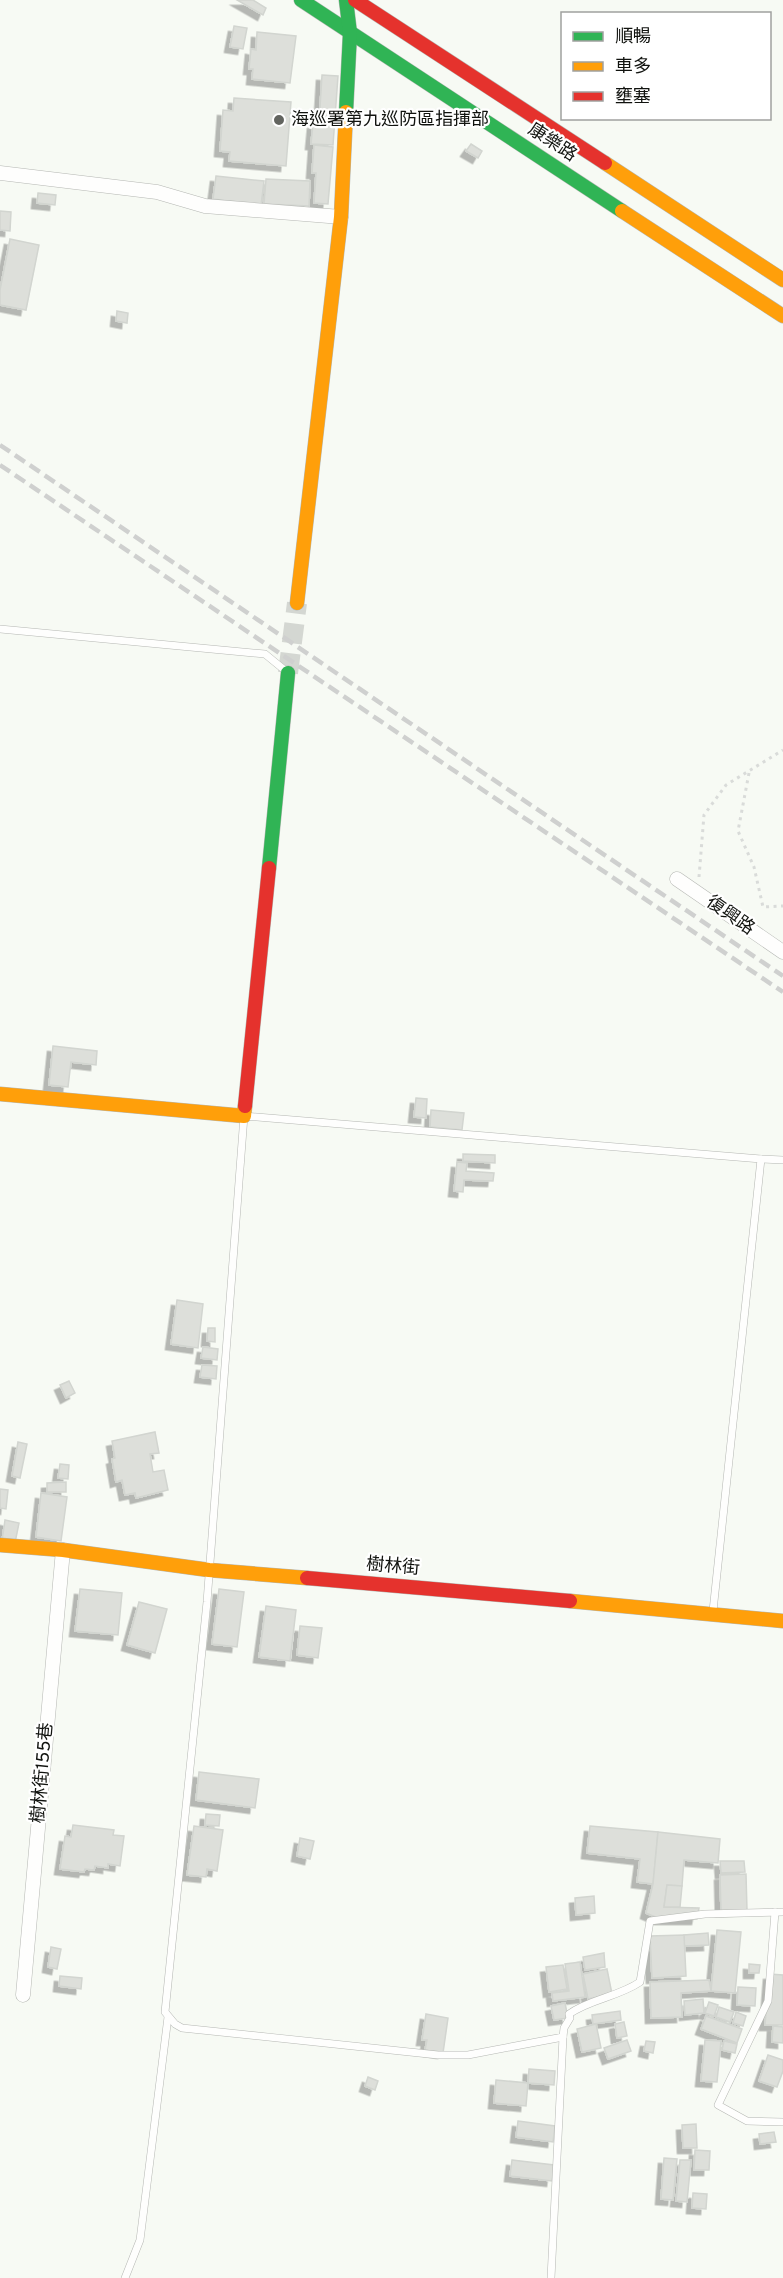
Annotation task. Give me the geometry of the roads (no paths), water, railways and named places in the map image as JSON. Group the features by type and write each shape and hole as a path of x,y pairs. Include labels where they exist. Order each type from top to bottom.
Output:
{"street":[{"name":"康樂路","path":"301,0 350,33 777,291"},
{"path":"297,603 340,217 350,33 346,0"},
{"name":"康樂路","path":"355,0 777,291 783,316"},
{"path":"0,173 157,192 205,206 340,217"},
{"path":"0,1094 244,1116 288,673"},
{"name":"復興路","path":"677,879 783,952"},
{"name":"樹林街","path":"0,1545 209,1570 713,1612 783,1621"},
{"name":"樹林街155巷","path":"23,1995 63,1551"}],"lane":[{"path":"0,629 265,654 288,673"},
{"path":"563,2037 468,2055 438,2055 182,2028 168,2018 165,2012 209,1570 244,1116 783,1160"},
{"path":"713,1612 761,1159"},
{"path":"551,2278 564,2028 570,2018 569,2014 577,2008 620,1994 640,1982 650,1921 705,1914 779,1912 768,2001 718,2105 747,2121 783,2122"},
{"path":"125,2278 140,2240 168,2018"}],"tunnel":[{"path":"288,673 297,603"}],"railway":[{"path":"0,445 783,976"},
{"path":"0,465 783,992"}],"place":[{"name":"海巡署第九巡防區指揮部","path":"279,120"}]}
